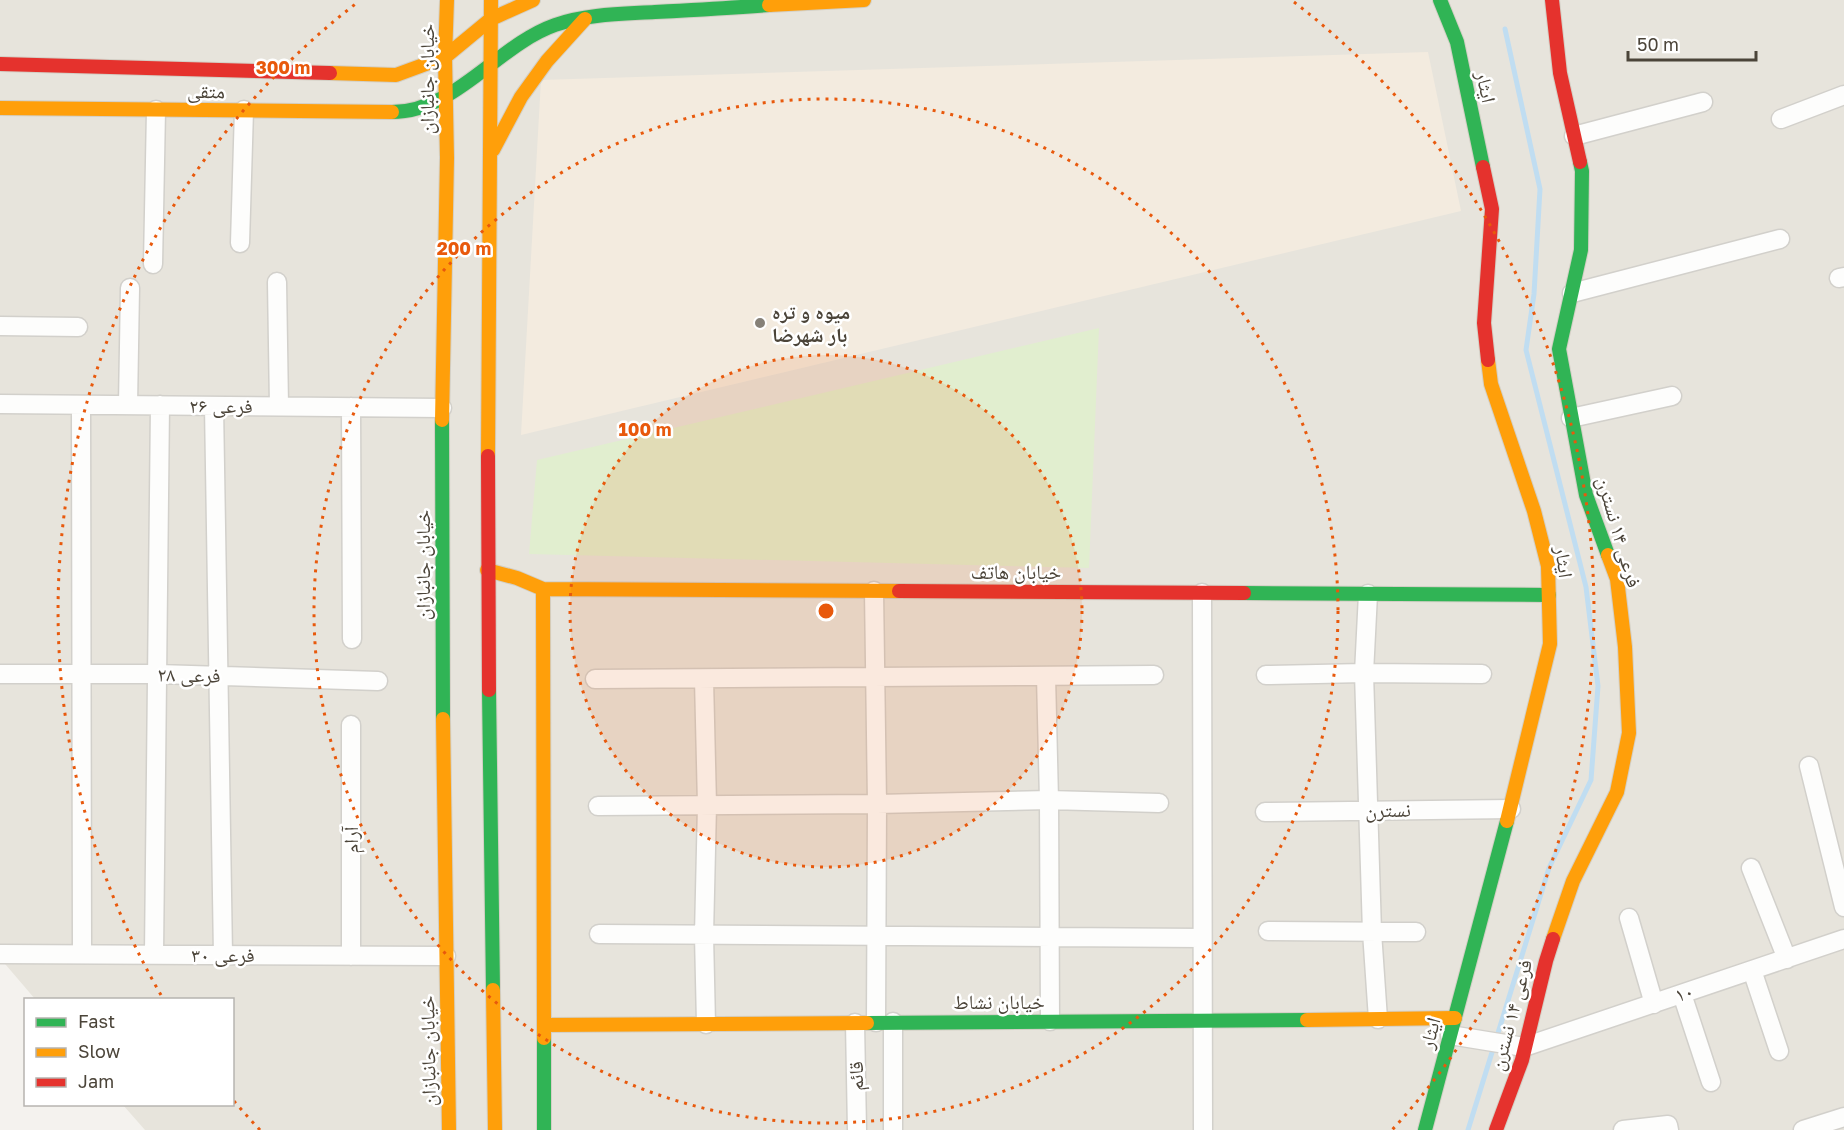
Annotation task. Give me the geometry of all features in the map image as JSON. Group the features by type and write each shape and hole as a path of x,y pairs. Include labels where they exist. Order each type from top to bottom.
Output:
{"street":[{"name":"خیابان جانبازان","path":"447,0 442,408 442,682 449,1130"},
{"path":"491,0 487,570 495,1130"},
{"name":"متقی","path":"0,64 396,75 445,57 492,19 532,0"},
{"path":"446,99 492,62 534,35 556,25 604,15 864,0"},
{"name":"ایثار","path":"1425,1130 1510,809 1550,644 1548,566 1534,511 1491,384 1484,323 1492,209 1457,42 1440,0"},
{"name":"فرعی ۱۴ نسترن","path":"1496,1130 1518,1045 1573,881 1617,792 1629,733 1625,647 1617,579 1586,495 1559,349 1581,250 1582,171 1560,73 1552,0"},
{"path":"491,153 527,88 547,61 585,19"},
{"path":"1781,119 1844,95"},
{"name":"متقی","path":"0,108 406,112 446,99"},
{"path":"1574,136 1703,102"},
{"path":"153,264 156,110"},
{"path":"240,243 244,110"},
{"path":"1572,292 1780,239"},
{"path":"277,282 279,406"},
{"path":"128,405 130,288"},
{"path":"0,326 78,327"},
{"path":"1571,418 1672,396"},
{"name":"فرعی ۲۶","path":"0,404 442,408"},
{"path":"81,405 82,954"},
{"path":"153,954 160,405"},
{"path":"214,406 223,955"},
{"path":"351,407 352,639"},
{"name":"خیابان هاتف","path":"487,570 517,578 543,589 1548,595"},
{"path":"543,589 544,1130"},
{"path":"874,591 876,936 893,1130"},
{"path":"1202,593 1203,1130"},
{"path":"1368,594 1364,673 1372,932 1378,1019"},
{"name":"فرعی ۲۸","path":"0,675 158,674 378,681"},
{"path":"1266,675 1482,674"},
{"path":"595,679 1154,675"},
{"path":"1046,676 1050,1021"},
{"path":"704,679 706,1024"},
{"name":"آرام","path":"351,725 351,956"},
{"path":"1809,766 1839,868 1844,907"},
{"path":"598,806 1049,801 1159,803"},
{"name":"نسترن","path":"1265,812 1510,809"},
{"path":"1751,868 1787,959"},
{"path":"1629,918 1654,1004"},
{"path":"1268,931 1416,932"},
{"path":"599,934 1202,938"},
{"name":"۱۰","path":"1518,1045 1654,1004 1844,939"},
{"name":"فرعی ۳۰","path":"0,954 446,956"},
{"path":"1752,970 1779,1051"},
{"path":"1682,994 1711,1082"},
{"name":"خیابان نشاط","path":"544,1025 1378,1019 1453,1026"},
{"name":"قائم","path":"855,1023 857,1130"},
{"path":"1453,1026 1487,1039 1518,1045"},
{"path":"1803,1130 1844,1117"},
{"path":"1623,1130 1668,1125 1669,1130"}],"shaded area":[{"path":"0,0 1844,0 1844,1130 145,1130 124,1106 234,1106 234,998 34,998 0,958"},
{"name":"میوه و تره بار شهرضا","path":"1428,52 1461,211 521,435 541,80"}],"green space":[{"path":"1099,328 1089,568 529,554 537,460"}],"waterway":[{"path":"1468,1130 1549,868 1591,780 1598,686 1586,587 1526,350 1534,294 1540,189 1505,29"}],"traffic: fast":[{"path":"1440,0 1457,42 1483,167"},
{"path":"392,112 415,109 436,101 456,90 534,34 567,21 617,14 769,5"},
{"path":"1580,162 1582,171 1581,250 1559,349 1586,495 1608,555"},
{"path":"442,420 443,719"},
{"path":"1244,593 1549,595"},
{"path":"489,690 493,990"},
{"path":"1425,1130 1507,821"},
{"path":"867,1023 1307,1020"},
{"path":"544,1038 544,1130"}],"traffic: slow":[{"path":"442,420 447,158 445,57 447,0"},
{"path":"488,456 491,0"},
{"path":"330,73 396,75 445,57 491,19 533,0"},
{"path":"769,5 864,0"},
{"path":"493,150 521,97 547,61 585,19"},
{"path":"0,108 392,112"},
{"path":"1488,360 1491,384 1534,511 1548,566 1550,644 1507,821"},
{"path":"1553,939 1573,881 1617,792 1629,733 1625,647 1617,579 1608,555"},
{"path":"487,570 517,578 543,589 899,591"},
{"path":"543,589 544,1038"},
{"path":"443,719 449,1130"},
{"path":"493,990 495,1130"},
{"path":"1307,1020 1455,1018"},
{"path":"544,1025 867,1023"}],"traffic: jam":[{"path":"1552,0 1560,73 1580,162"},
{"path":"0,64 330,73"},
{"path":"1483,167 1492,209 1484,323 1488,360"},
{"path":"488,456 489,690"},
{"path":"899,591 1244,593"},
{"path":"1496,1130 1522,1060 1553,939"}],"place":[{"name":"میوه و تره بار شهرضا","path":"760,323"}]}
